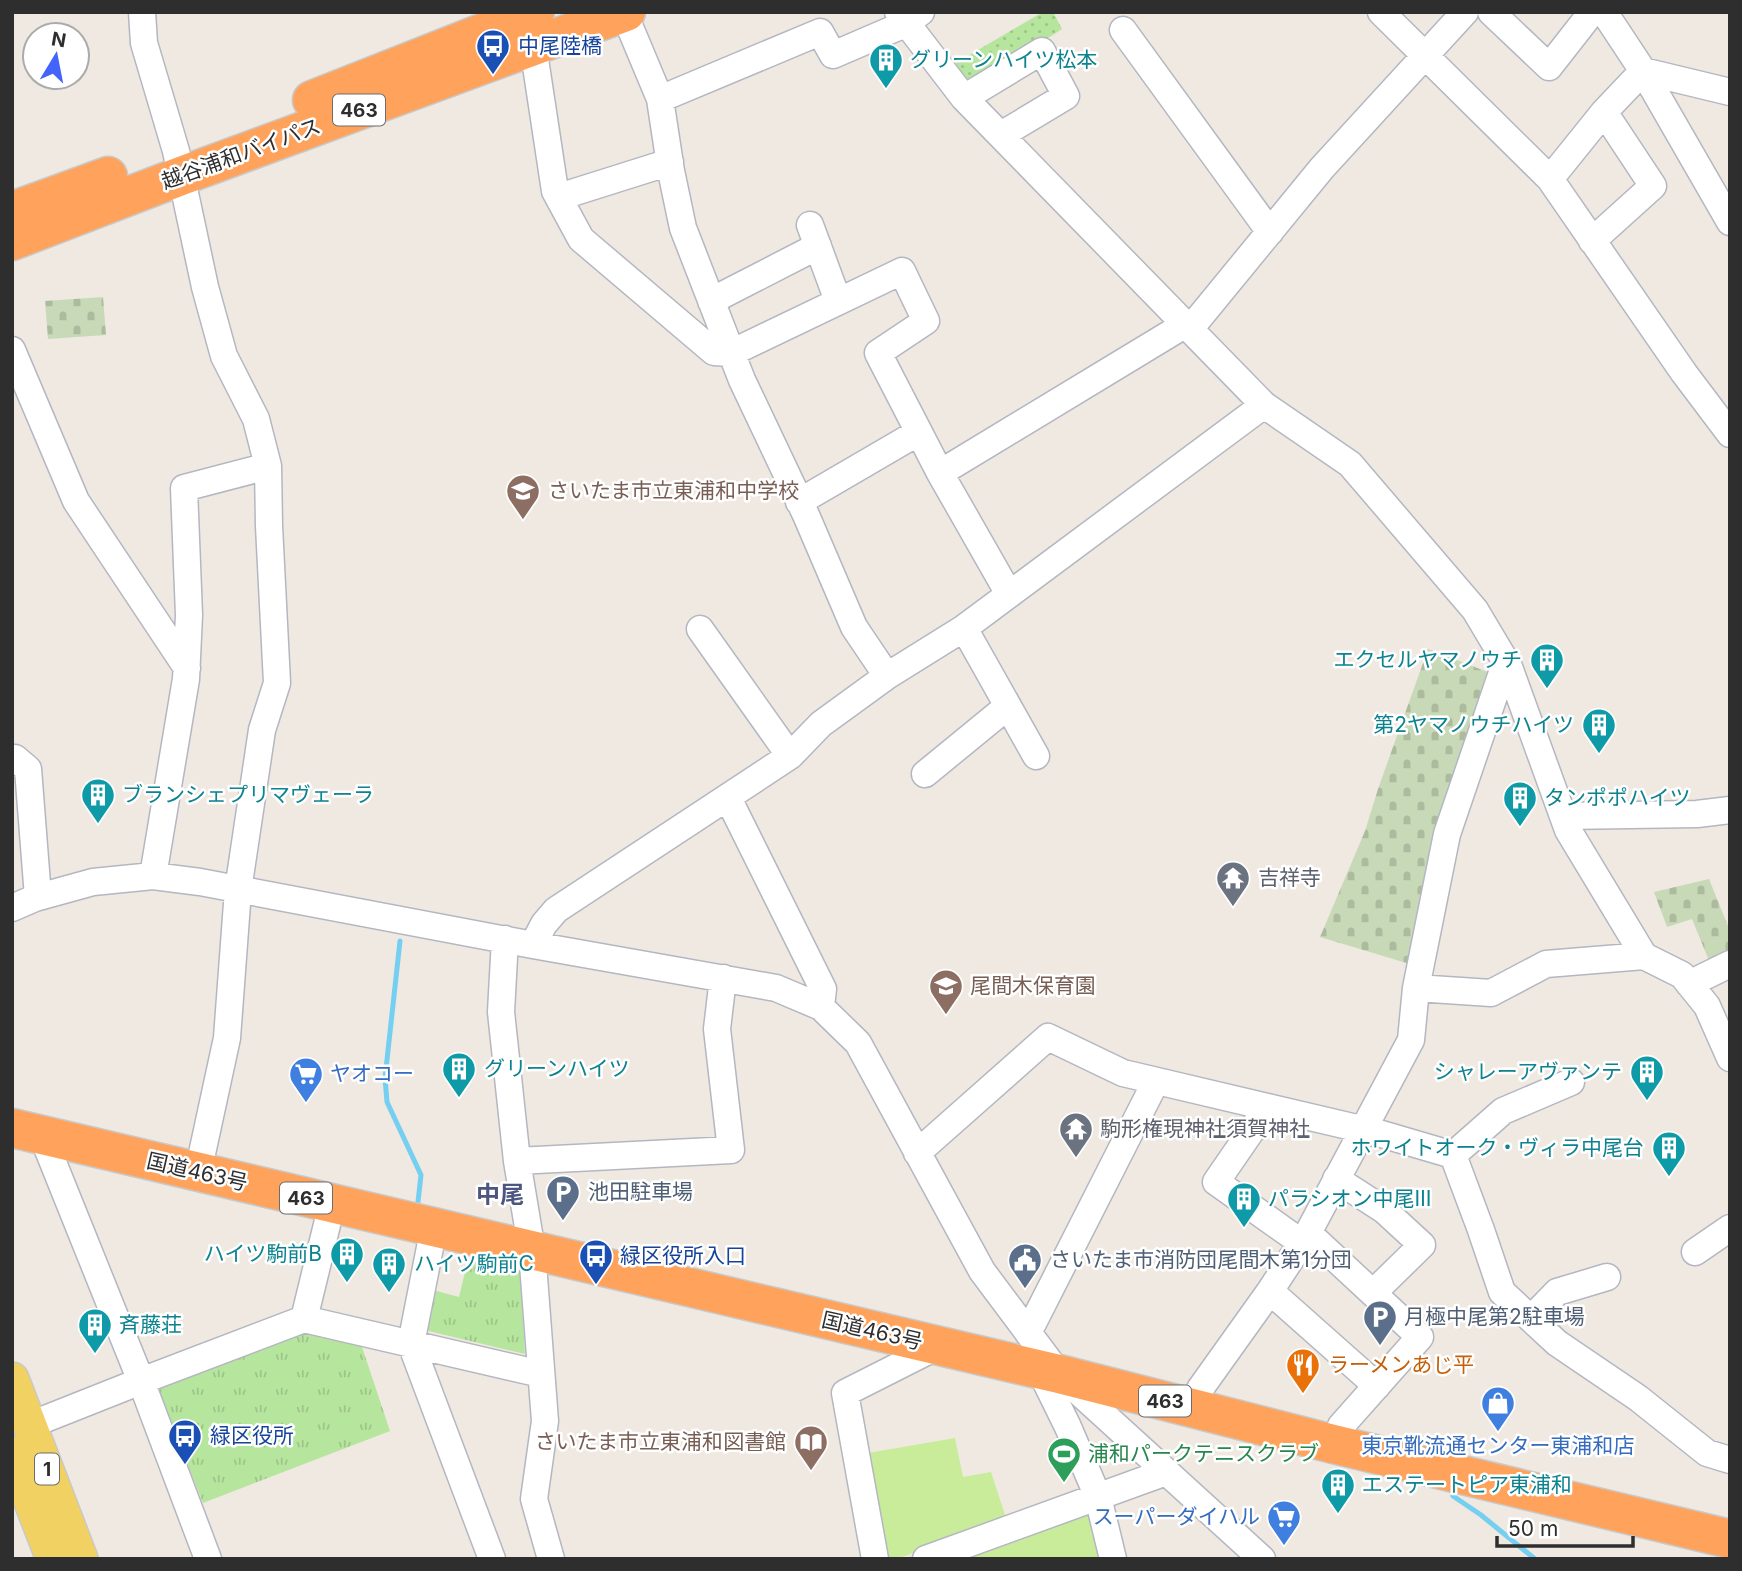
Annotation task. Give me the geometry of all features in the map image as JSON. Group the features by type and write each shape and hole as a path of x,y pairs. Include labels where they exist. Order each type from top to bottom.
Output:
{"highway":[{"name":"越谷浦和バイパス","path":"17,207 179,163 534,29 625,13"},
{"name":"越谷浦和バイパス","path":"12,257 179,163"},
{"name":"越谷浦和バイパス","path":"12,241 93,210"},
{"name":"国道463号","path":"27,1132 1049,1372 1194,1396 1333,1444 1730,1541"}],"main road":[{"name":"1","path":"12,1379 81,1559"},
{"name":"1","path":"12,1453 53,1559"}],"street":[{"path":"142,12 144,43 179,163 205,287 224,356 256,419 268,466 277,683 262,730 238,890 227,1038 198,1172"},
{"path":"1381,12 1550,179 1684,373 1730,434"},
{"path":"940,473 1188,327 1322,168 1465,12"},
{"path":"1491,12 1549,67 1592,12"},
{"path":"1604,12 1643,71 1730,222"},
{"path":"625,13 660,99 683,228 731,353 854,627 887,676"},
{"path":"660,99 820,32 833,55 908,16 964,98 1264,405 1350,464 1475,610 1506,661 1569,830 1644,956"},
{"path":"534,29 555,191 581,239 714,352 731,353 902,271 926,321 878,353 940,473 1009,594"},
{"path":"1123,30 1270,232"},
{"path":"964,98 1042,51 1066,96 1000,135"},
{"path":"1550,179 1604,112 1643,71"},
{"path":"1643,71 1730,92"},
{"path":"1592,241 1653,186 1604,112"},
{"path":"559,197 670,162"},
{"path":"711,301 814,235 838,301"},
{"path":"12,351 76,501 187,668"},
{"path":"533,945 544,924 556,910 790,756 821,723 887,676 964,628 1264,405"},
{"path":"799,502 919,432"},
{"path":"153,876 187,668 184,488 268,466"},
{"path":"964,628 1035,756"},
{"path":"700,629 790,756"},
{"path":"1194,1396 1305,1238 1411,1040 1416,988 1447,834 1506,661"},
{"path":"925,774 1007,706"},
{"path":"12,759 15,758 29,769 38,897"},
{"path":"728,798 823,989 821,1007"},
{"path":"1563,816 1697,814 1730,810"},
{"path":"12,908 38,897 93,882 153,876 200,882 776,988 821,1007 858,1043 982,1272 1028,1333 1049,1372 1068,1427 1098,1497 1113,1559"},
{"path":"505,939 501,1012 517,1161 531,1251 545,1420 534,1499 551,1559"},
{"path":"1416,988 1491,993 1546,964 1644,956 1682,975 1707,1006 1729,1057"},
{"path":"1689,984 1730,964"},
{"path":"517,1161 731,1150 717,1029 723,978"},
{"path":"917,1153 1048,1037 1123,1073 1362,1130 1452,1155"},
{"path":"1028,1333 1156,1081"},
{"path":"1452,1155 1503,1111 1571,1082"},
{"path":"1267,1108 1216,1182 1305,1238 1373,1293 1420,1338 1341,1426 1333,1444"},
{"path":"27,1132 141,1381 208,1559"},
{"path":"1452,1155 1502,1292 1557,1343 1638,1398 1707,1453 1730,1460"},
{"path":"1336,1179 1384,1210 1422,1245 1373,1293"},
{"path":"304,1319 332,1204"},
{"path":"434,1227 411,1344 492,1559"},
{"path":"1695,1252 1730,1228"},
{"path":"1531,1320 1557,1292 1607,1278"},
{"path":"1270,1291 1377,1386"},
{"path":"30,1426 304,1319 541,1374"},
{"path":"875,1559 845,1393 938,1346"},
{"path":"1049,1372 1262,1559"},
{"path":"926,1559 1166,1472"},
{"path":"1716,1559 1730,1541"}],"green space":[{"path":"1043,12 1053,12 1062,29 968,90 954,64"},
{"path":"103,297 106,335 48,339 45,301"},
{"path":"1428,649 1493,674 1413,965 1320,937 1365,831"},
{"path":"1709,879 1730,931 1730,954 1710,963 1692,919 1667,927 1654,892"},
{"path":"468,1260 520,1272 525,1354 424,1330 433,1290 459,1297"},
{"path":"305,1329 361,1344 390,1431 203,1503 157,1388"},
{"path":"955,1438 963,1477 991,1472 1007,1521 896,1559 887,1559 868,1453"},
{"path":"1091,1512 1101,1559 961,1559"}],"waterway":[{"path":"400,941 385,1078 387,1102 421,1175 418,1202"},
{"path":"1453,1496 1535,1559"}],"place":[{"name":"中尾陸橋","path":"493,76"},
{"name":"グリーンハイツ松本","path":"886,90"},
{"name":"さいたま市立東浦和中学校","path":"523,521"},
{"name":"エクセルヤマノウチ","path":"1547,690"},
{"name":"第2ヤマノウチハイツ","path":"1599,755"},
{"name":"ブランシェプリマヴェーラ","path":"98,825"},
{"name":"タンポポハイツ","path":"1520,828"},
{"name":"吉祥寺","path":"1233,908"},
{"name":"尾間木保育園","path":"946,1016"},
{"name":"グリーンハイツ","path":"459,1099"},
{"name":"シャレーアヴァンテ","path":"1647,1102"},
{"name":"ヤオコー","path":"306,1104"},
{"name":"駒形権現神社須賀神社","path":"1076,1159"},
{"name":"ホワイトオーク・ヴィラ中尾台","path":"1669,1178"},
{"name":"池田駐車場","path":"563,1222"},
{"name":"パラシオン中尾Ⅲ","path":"1244,1229"},
{"name":"ハイツ駒前B","path":"347,1284"},
{"name":"緑区役所入口","path":"596,1286"},
{"name":"さいたま市消防団尾間木第1分団","path":"1025,1290"},
{"name":"ハイツ駒前C","path":"389,1294"},
{"name":"月極中尾第2駐車場","path":"1380,1347"},
{"name":"斉藤荘","path":"95,1355"},
{"name":"ラーメンあじ平","path":"1303,1395"},
{"name":"東京靴流通センター東浦和店","path":"1498,1433"},
{"name":"緑区役所","path":"185,1466"},
{"name":"さいたま市立東浦和図書館","path":"811,1472"},
{"name":"浦和パークテニスクラブ","path":"1064,1484"},
{"name":"エステートピア東浦和","path":"1338,1515"},
{"name":"スーパーダイハル","path":"1284,1547"}],"district":[{"name":"中尾","path":"500,1195"}]}
